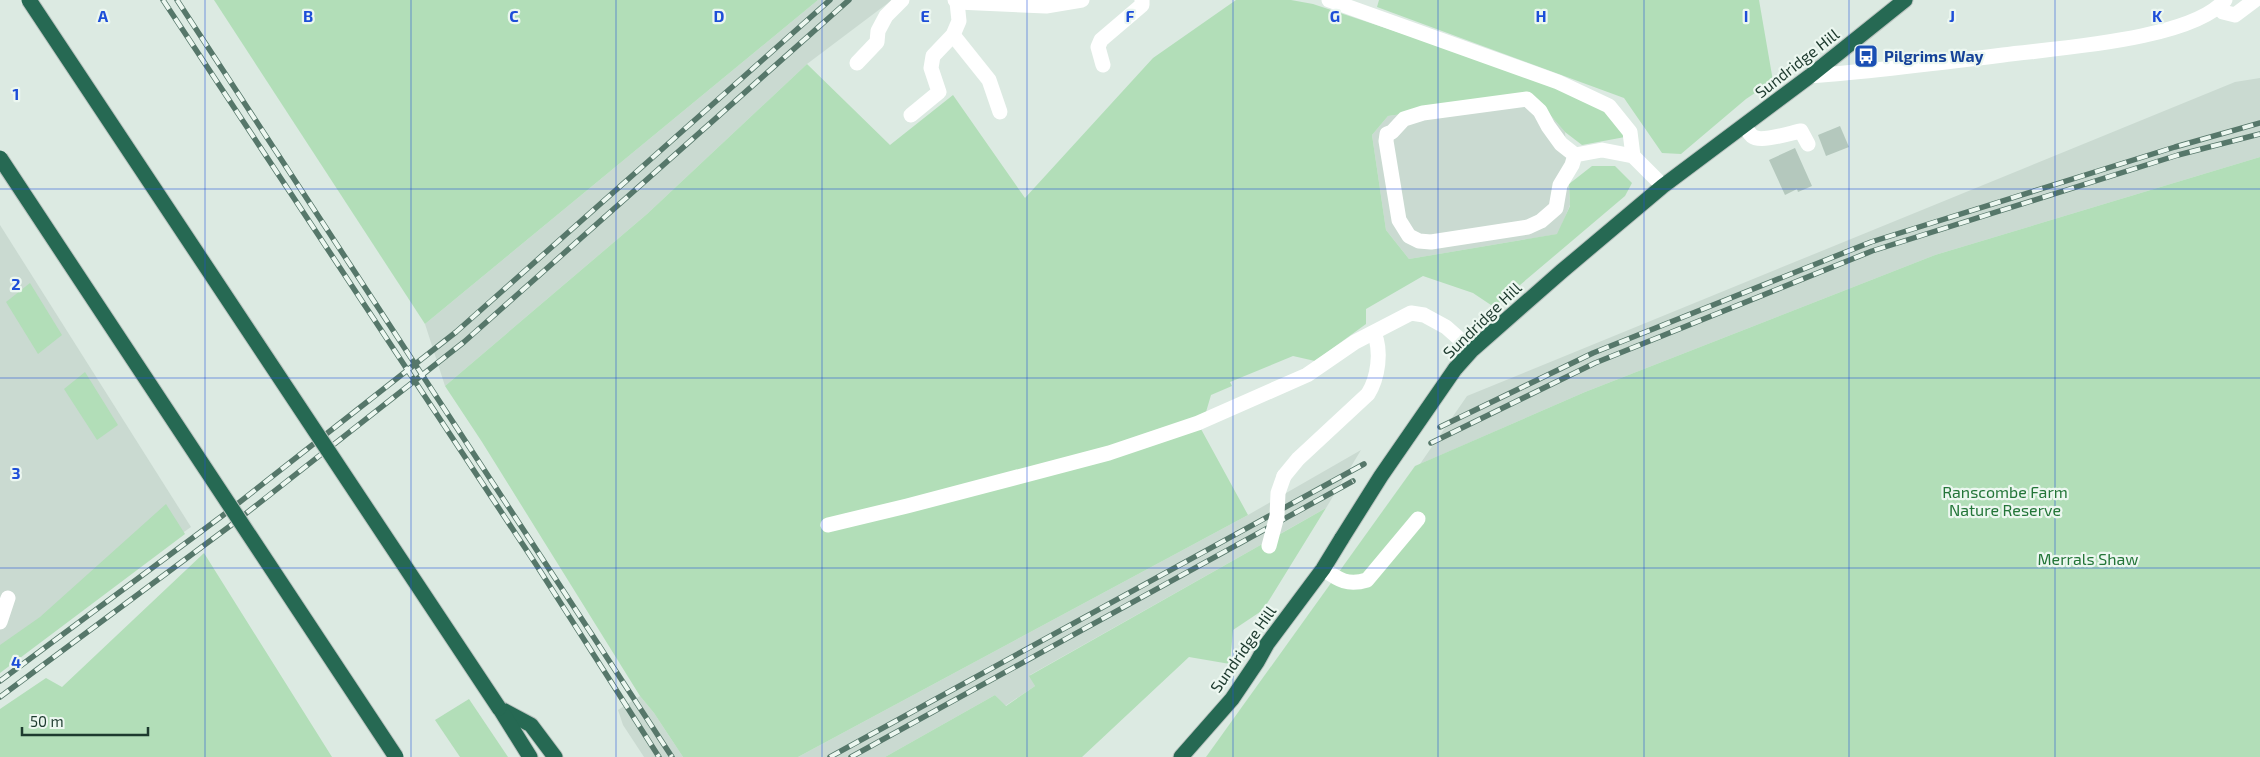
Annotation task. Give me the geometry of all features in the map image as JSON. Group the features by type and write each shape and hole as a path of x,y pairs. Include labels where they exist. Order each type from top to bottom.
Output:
{"highway":[{"path":"28,0 530,757"},
{"name":"Sundridge Hill","path":"1181,757 1232,699 1267,644 1323,569 1381,476 1455,369 1472,350 1562,271 1664,186 1810,76 1905,0"},
{"path":"0,158 396,757"},
{"path":"499,708 531,725 555,757"}],"street":[{"path":"857,63 877,42 878,31 886,16 902,0"},
{"path":"910,115 939,92 931,68 933,56 953,35 960,21 956,1 1046,6 1082,0"},
{"path":"1103,65 1098,47 1102,40 1142,5 1142,0"},
{"path":"1810,76 1892,69 2123,40 2168,30 2222,4 2223,12 2236,14 2254,0"},
{"path":"1335,1 1558,82 1609,106 1630,132 1633,156"},
{"path":"953,35 989,80 1000,112"},
{"path":"1575,155 1572,165 1560,186 1556,208 1539,223 1528,227 1424,242 1409,236 1404,231 1399,220 1386,139 1387,134 1392,132 1404,119 1423,113 1527,99 1540,110 1548,126 1561,144 1575,155 1602,150 1633,156 1664,186"},
{"path":"1744,126 1756,138 1801,131 1808,144"},
{"path":"828,525 1109,453 1159,437 1222,414 1297,380 1321,367 1355,342 1409,314 1421,314 1446,327 1472,350"},
{"path":"1269,546 1277,516 1278,493 1284,476 1298,459 1320,441 1368,394 1374,384 1378,344 1374,333"},
{"path":"1323,569 1344,583 1356,584 1367,580 1418,519"},
{"path":"0,622 8,598"}],"shaded area":[{"path":"818,0 892,0 807,64 647,214 445,386 425,324"},
{"path":"2260,78 2260,157 1935,255 1585,392 1420,464 1467,396 2235,82"},
{"path":"1533,95 1565,132 1570,205 1558,234 1409,259 1386,230 1372,135 1388,116"},
{"path":"0,225 191,527 0,661"},
{"path":"1361,450 1326,508 1030,675 1035,686 1005,706 995,695 885,757 798,757 1248,515"},
{"path":"640,696 654,713 683,757 644,757 623,725 618,710"}],"green space":[{"path":"214,0 818,0 425,324"},
{"path":"1236,0 1291,0 1313,4 1524,74 1605,110 1625,137 1582,145 1565,132 1533,95 1388,116 1372,135 1386,230 1409,259 1557,234 1570,206 1569,184 1592,166 1615,166 1632,183 1625,196 1494,307 1473,293 1423,276 1366,309 1366,324 1315,361 1293,356 1230,382 1232,386 1211,395 1201,429 1248,515 798,757 683,757 654,713 640,696 482,442 445,386 647,214 807,64 890,145 953,95 1025,198 1153,58"},
{"path":"1379,0 1759,0 1773,81 1746,99 1681,154 1662,153 1624,98 1377,7"},
{"name":"Ranscombe Farm Nature Reserve","path":"2260,157 2260,757 1206,757 1415,466 1585,392 1935,255"},
{"path":"30,283 62,335 38,354 6,302"},
{"path":"85,372 118,425 97,440 64,389"},
{"path":"166,504 185,534 0,673 0,645 40,617"},
{"path":"1326,508 1263,610 1233,630 1230,664 1189,657 1082,757 885,757 995,695 1006,706 1035,686 1029,676"},
{"path":"204,553 332,757 0,757 0,709 46,678 62,687"},
{"path":"469,699 508,757 460,757 435,720"}],"building":[{"path":"1840,126 1849,147 1826,156 1818,135"},
{"path":"1795,148 1812,186 1798,192 1797,189 1785,195 1769,160"}],"railway":[{"path":"163,0 537,566 659,757"},
{"path":"177,0 672,757"},
{"path":"0,681 222,516 456,332 830,0"},
{"path":"0,697 230,526 464,342 849,0"},
{"path":"1440,427 1593,353 1871,242 2175,147 2260,123"},
{"path":"1431,443 1595,363 1872,251 2178,155 2260,134"},
{"path":"830,757 1364,464"},
{"path":"851,757 1353,481"}],"place":[{"name":"Pilgrims Way","path":"1866,56"}],"park label":[{"name":"Merrals Shaw","path":"2088,559"}]}
